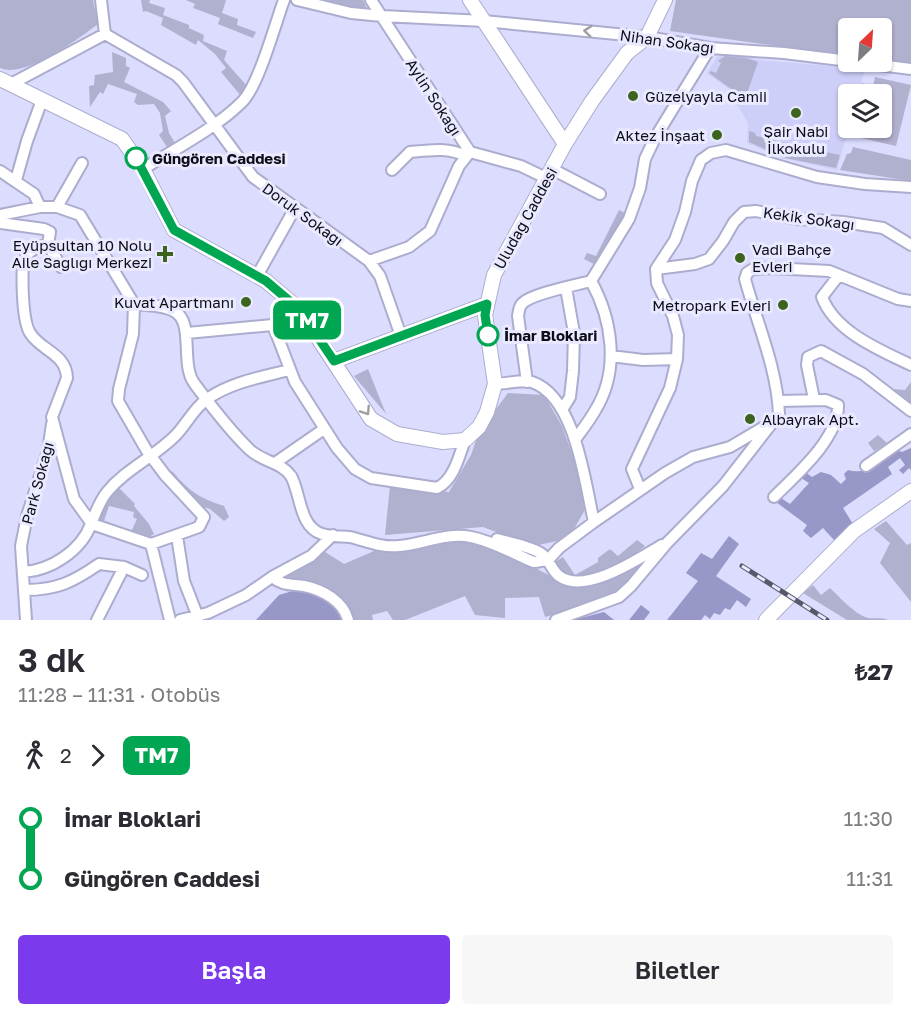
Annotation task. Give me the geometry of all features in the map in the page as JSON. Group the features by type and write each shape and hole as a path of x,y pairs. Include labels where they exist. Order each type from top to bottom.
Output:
{"main road":[{"path":"470,0 565,144"},
{"path":"647,37 665,0"},
{"name":"Uludağ Caddesi","path":"487,304 494,275 565,144 592,101 627,53 647,37"},
{"path":"5,82 122,139 143,169 174,230 266,281 299,309 371,419 397,434 443,442 465,440 479,427 488,412 495,384 485,315 487,304"},
{"path":"334,361 487,304"},
{"path":"766,620 854,531 911,491"}],"street":[{"path":"5,82 105,34 101,0"},
{"path":"143,169 214,124 243,101 253,87 284,0"},
{"name":"Nihan Sokağı","path":"297,0 351,13 484,21 647,37 710,48 838,60"},
{"name":"Aylin Sokağı","path":"371,0 468,154"},
{"name":"Doruk Sokağı","path":"105,34 176,75 253,177 369,261 380,276 401,336"},
{"path":"527,382 518,315 520,307 523,302 591,281 629,219 640,189 645,159 655,138 710,48"},
{"path":"892,67 911,69"},
{"path":"16,180 42,100"},
{"path":"392,170 410,152 453,150 549,174 600,194"},
{"path":"640,489 632,469 670,388 677,359 678,335 673,316 657,283 656,269 675,240 685,212 692,181 701,160 711,153 726,150 817,177 865,184 911,187"},
{"path":"369,261 409,247 430,231 459,166 468,154"},
{"path":"57,207 82,163"},
{"path":"0,171 34,194 40,207"},
{"path":"0,215 40,207 57,207 80,215 134,304 133,334 118,401 151,455 178,492 204,517 199,527 151,544 92,524 74,499 52,417"},
{"path":"257,276 295,208"},
{"name":"Kekik Sokağı","path":"656,269 695,264 709,259 734,222 744,212 756,210 797,219 843,222 883,228 911,245"},
{"path":"0,223 44,229 50,232 48,244 61,267"},
{"name":"Park Sokağı","path":"26,620 21,546 27,516 48,451 52,417 67,378 67,373 58,356 31,335 28,328 22,272 26,255 33,249 48,244"},
{"path":"556,620 619,597 645,572 667,543 723,486 779,414 767,351 745,279 747,273 753,269 818,269 898,299 911,301"},
{"path":"839,275 822,297 826,309 850,332 911,365"},
{"path":"575,440 597,409 609,377 611,356 609,326 591,281"},
{"path":"562,410 570,397 573,371 574,333 566,288"},
{"path":"187,333 273,325 290,301"},
{"path":"134,304 176,312 187,333 186,360 189,375 206,399 260,459 284,468 292,478 303,512 311,527 321,534 398,546 452,536 489,537 540,553 548,560 557,575 575,582 586,581 615,570 667,543"},
{"path":"273,325 289,370 324,429 355,469 363,474 371,478 437,488 445,484 465,440"},
{"path":"814,399 807,365 808,357 812,353 821,351 863,374 911,411"},
{"path":"611,356 643,360 677,359"},
{"path":"24,572 37,571 55,564 81,540 92,524 95,511 105,494 113,485 176,436 206,399 227,388 289,370"},
{"path":"495,384 531,382 548,392 562,410 575,440 594,522"},
{"path":"774,497 813,457 838,415 838,405 826,400 778,402"},
{"path":"548,560 559,548 640,489 693,457 730,447 772,422"},
{"path":"275,463 324,429"},
{"path":"866,466 911,434"},
{"path":"177,536 184,581 198,617"},
{"path":"180,620 198,617 246,595 272,577 311,556 333,536"},
{"path":"151,544 170,620"},
{"path":"25,590 47,590 58,587 99,564 124,567 142,575"},
{"path":"97,620 124,567"},
{"path":"272,577 285,585 306,586 337,601 346,612 348,620"}],"shaded area":[{"path":"0,0 93,0 98,24 37,63 11,70 0,68"},
{"path":"141,0 150,0 149,3 165,8 163,15 189,25 189,28 204,35 203,41 227,51 224,60 247,86 241,96 221,72 226,68 215,54 198,40 196,45 161,25 163,18 146,11 143,12"},
{"path":"186,0 226,0 222,13 238,19 237,25 256,32 253,38 218,24 220,18 193,8 195,4"},
{"path":"318,0 363,0 366,6 365,9"},
{"path":"676,0 911,0 911,65 892,62 892,18 838,18 838,54 670,31"},
{"path":"112,52 126,58 126,66 130,68 124,82 163,102 171,111 165,116 169,133 175,143 167,147 159,135 163,131 160,113 154,104 138,105 134,102 137,94 108,84 103,94 100,92 90,107 89,86 94,85 95,75 113,72"},
{"name":"Şair Nabi İlkokulu","path":"725,54 745,56 758,60 838,67 838,72 864,72 861,84 838,84 838,138 846,138 837,170 782,158 747,143 748,123 737,104 740,97 707,73 717,57"},
{"path":"725,56 758,62 745,99 709,73 711,71 716,73 721,63 718,61"},
{"path":"875,77 911,85 896,146 861,138 892,138 892,84 873,84"},
{"path":"749,131 755,133 756,136 786,143 782,157 749,142"},
{"path":"790,145 840,155 836,168 785,158"},
{"path":"853,147 911,160 911,181 840,170"},
{"path":"619,210 625,213 594,264 584,259 587,253 596,256"},
{"path":"368,369 386,414 354,376"},
{"path":"911,382 911,406 892,389 905,390"},
{"path":"508,393 544,395 562,426 585,489 586,508 574,529 557,541 538,545 483,527 385,535 390,486 449,492 471,455 479,432"},
{"path":"878,435 887,443 874,451 868,443"},
{"path":"911,448 911,470 909,468 903,474 899,470 905,465 900,458 888,467 892,474 843,508 853,524 834,540 823,528 811,538 803,531 807,525 776,502 781,498 790,504 809,483 801,478 805,472 812,477 821,472 831,475 841,484 846,479 844,474 848,470 868,469 897,450 902,452"},
{"path":"172,471 195,493 224,506 229,517 224,521 210,509 197,505 168,475"},
{"path":"119,488 135,504 134,506 154,534 149,537 131,532 137,519 133,517 134,512 109,506 103,524 95,521 110,497"},
{"path":"886,521 907,545 911,543 911,602 880,563 890,543 874,529"},
{"path":"729,536 739,544 716,576 751,599 746,607 737,600 730,610 725,608 720,615 714,613 710,619 705,615 701,620 667,620 698,581 686,573 701,553 712,559"},
{"path":"459,540 488,546 568,585 579,586 600,582 650,558 631,580 615,592 586,606 545,617 539,597 505,598 505,618 475,615 465,596 405,620 393,620 387,611 372,615 373,620 354,620 346,603 336,595 293,580 285,574 322,550 344,564 374,551 399,552 439,542"},
{"path":"637,540 645,546 625,560 599,573 573,576 563,572 555,562 563,557 575,575 598,562 598,558 610,549 618,556"},
{"path":"813,585 821,595 830,588 863,616 888,620 847,620 803,593"},
{"path":"296,590 324,599 335,608 342,620 256,620 279,595"},
{"path":"641,605 650,612 644,620 629,620"},
{"path":"604,612 614,620 573,620"}],"railway":[{"path":"742,566 827,620"}],"bus line":[{"name":"TM7","path":"136,158 174,230 266,281 299,309 334,361 487,304 485,315 488,335"}],"place":[{"name":"Güzelyayla Camii","path":"633,96"},
{"name":"Şair Nabi İlkokulu","path":"796,113"},
{"name":"Aktez İnşaat","path":"717,135"},
{"name":"Güngören Caddesi","path":"136,158"},
{"name":"Eyüpsultan 10 Nolu Aile Sağlığı Merkezi","path":"165,254"},
{"name":"Vadi Bahçe Evleri","path":"740,258"},
{"name":"Kuvat Apartmanı","path":"246,302"},
{"name":"Metropark Evleri","path":"783,305"},
{"name":"İmar Bloklari","path":"488,335"},
{"name":"Albayrak Apt.","path":"750,419"}]}
